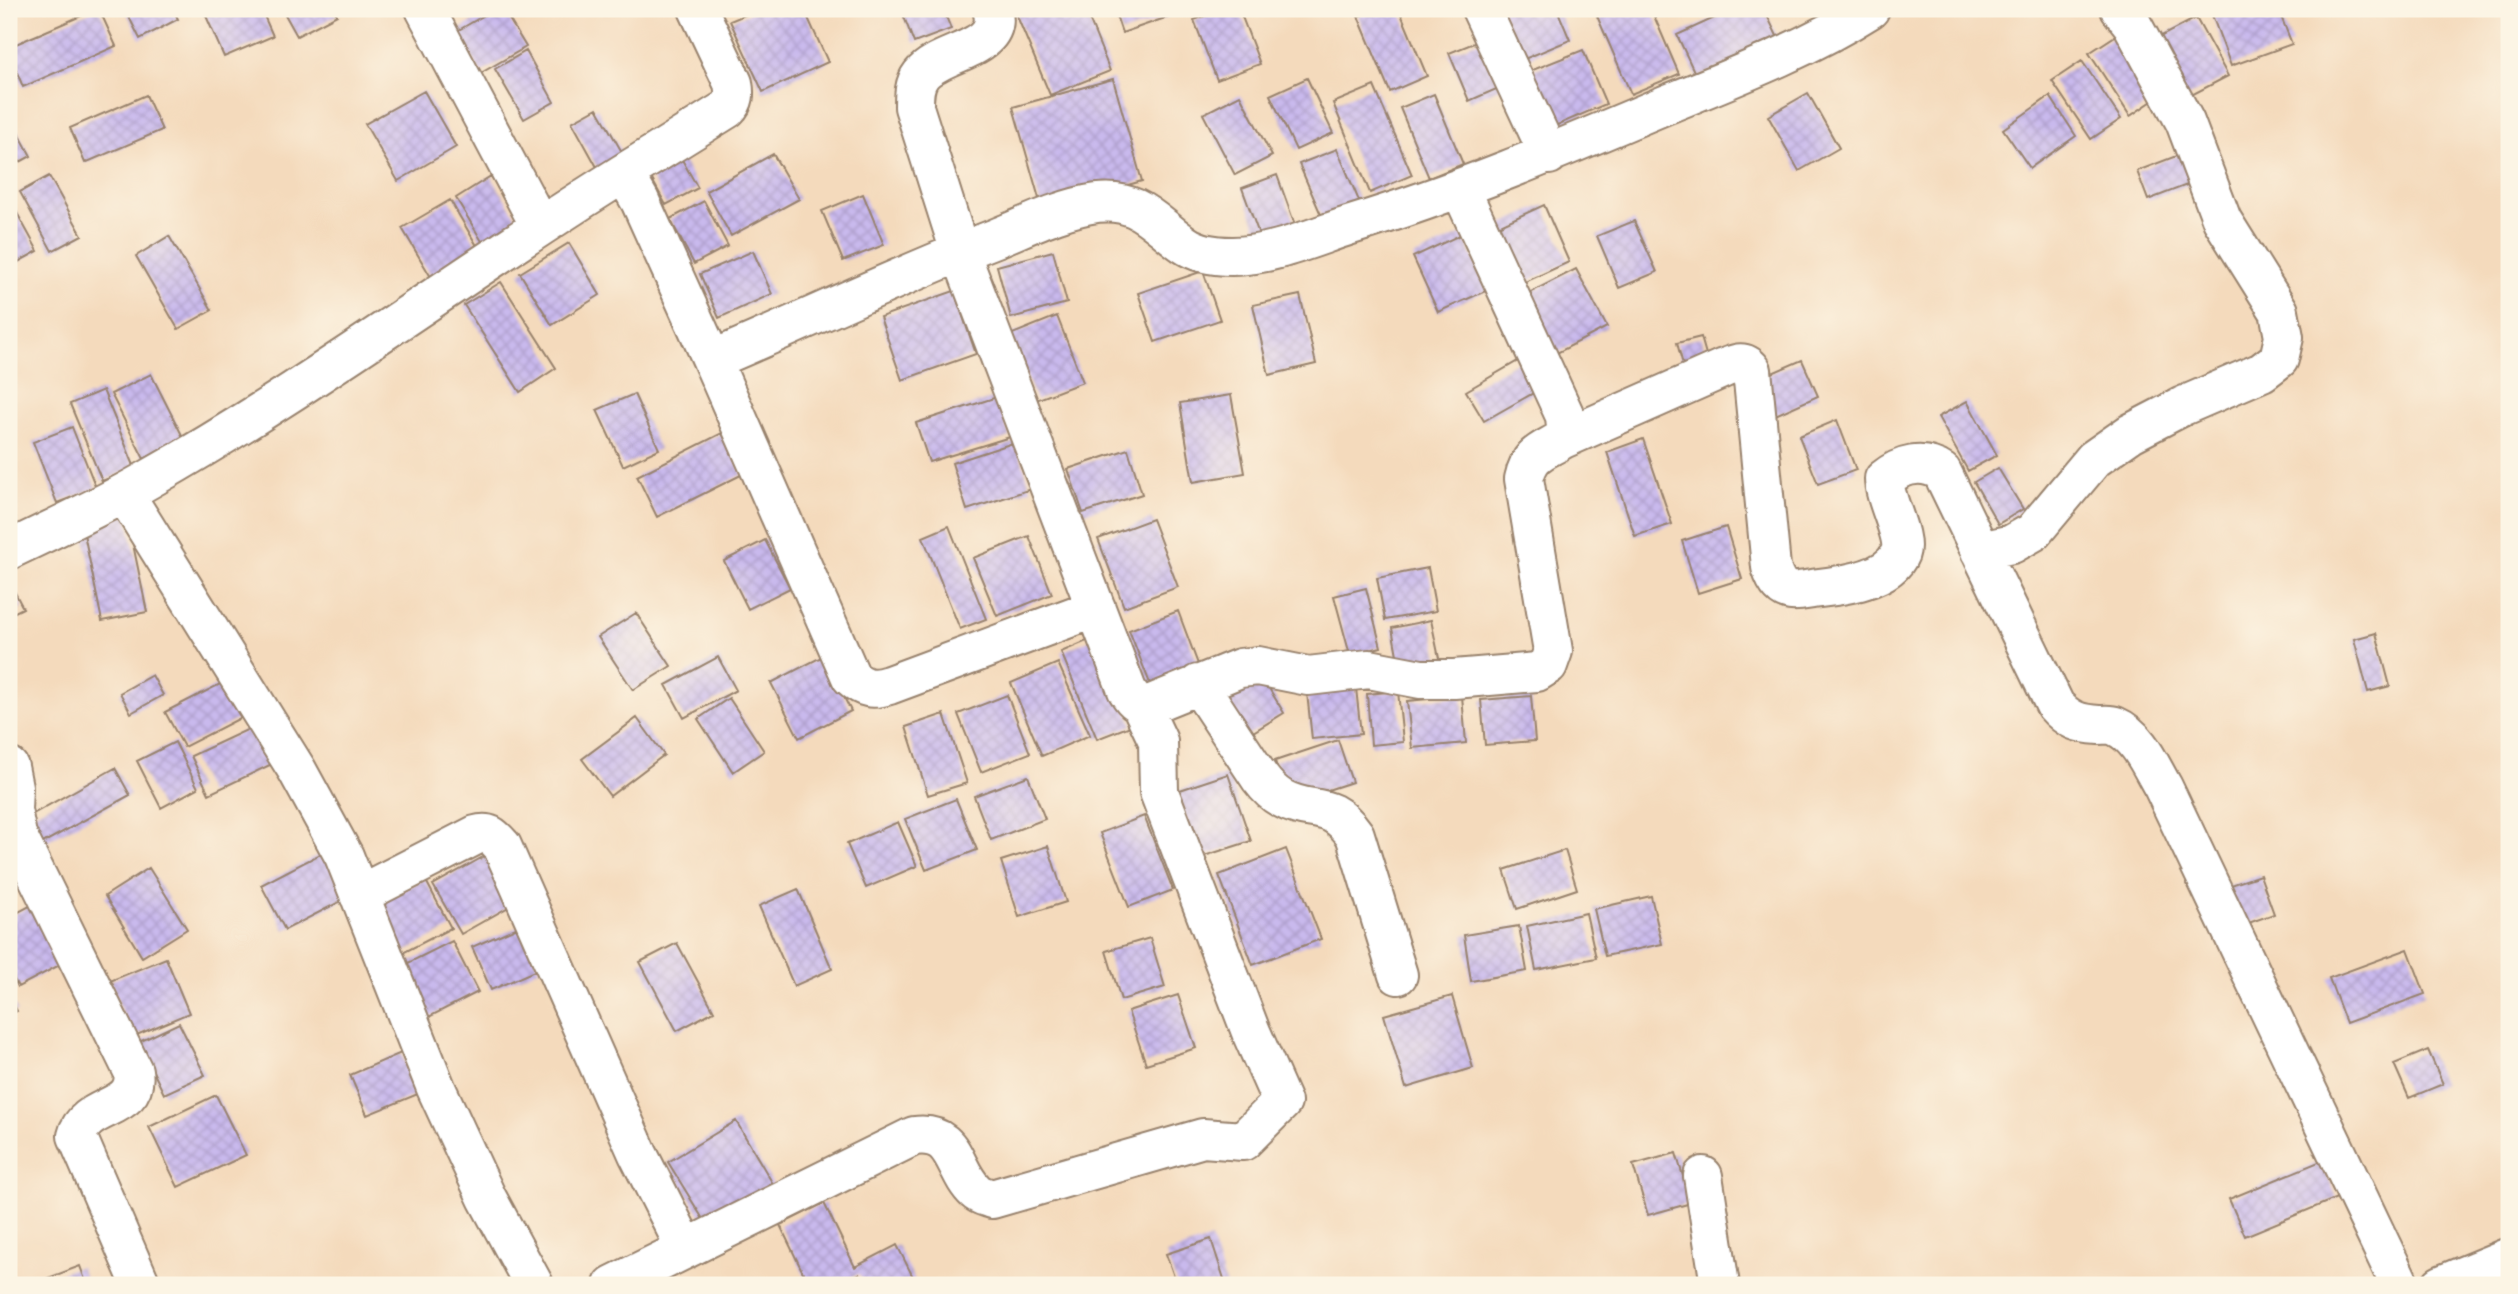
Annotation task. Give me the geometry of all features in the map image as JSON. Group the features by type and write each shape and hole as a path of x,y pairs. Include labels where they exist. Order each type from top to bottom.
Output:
{"street":[{"path":"425,9 540,226"},
{"path":"9,550 150,479 298,388 540,226 727,109 733,103 733,83 698,9"},
{"path":"613,1285 914,1136 929,1134 940,1138 978,1194 992,1199 1203,1138 1244,1141 1282,1102 1251,1032 1159,792 1158,741 1141,705 1134,701 1127,691 960,252 914,107 914,91 920,75 932,65 983,40 992,31 992,9"},
{"path":"1481,9 1549,155"},
{"path":"712,360 960,252 1069,209 1098,203 1122,203 1147,213 1186,245 1206,254 1234,256 1252,254 1392,213 1549,155 1747,71 1851,21 1870,9"},
{"path":"1980,551 2012,544 2033,532 2094,459 2131,433 2183,406 2262,372 2279,359 2284,337 2279,312 2222,220 2185,122 2132,24 2120,9"},
{"path":"624,173 640,201 712,360 851,677 860,685 874,689 889,685 1096,608"},
{"path":"1460,188 1565,416 1563,439"},
{"path":"1141,705 1151,704 1240,668 1258,666 1308,676 1368,669 1421,679 1454,680 1537,673 1548,665 1553,651 1524,479 1527,464 1538,451 1563,439 1742,362 1752,370 1770,567 1783,588 1791,592 1840,586 1869,578 1888,567 1899,553 1900,541 1884,491 1884,479 1892,472 1917,464 1930,464 1941,472 2055,705 2065,717 2078,723 2113,725 2136,742 2163,787 2400,1285"},
{"path":"124,493 297,770 344,856 436,1088 487,1198 534,1285"},
{"path":"1198,684 1269,790 1282,799 1332,811 1345,820 1355,835 1398,975"},
{"path":"9,767 16,835 133,1071 133,1089 125,1098 86,1119 79,1126 77,1136 141,1285"},
{"path":"359,895 476,835 485,833 493,836 502,846 638,1154 686,1249"},
{"path":"1703,1176 1720,1285"},
{"path":"2441,1285 2509,1256"}],"building":[{"path":"97,9 116,46 23,87 9,47"},
{"path":"125,9 173,9 178,19 140,39"},
{"path":"203,9 261,9 273,36 224,57"},
{"path":"282,9 334,9 337,15 297,36"},
{"path":"495,9 503,9 526,47 481,73 457,31"},
{"path":"759,9 804,9 828,62 763,92 730,21"},
{"path":"901,9 943,9 951,29 914,43"},
{"path":"1014,9 1085,9 1110,71 1050,95"},
{"path":"1114,9 1166,9 1168,17 1122,33"},
{"path":"1223,9 1239,9 1260,64 1217,80 1194,20"},
{"path":"1376,9 1399,9 1427,76 1390,92 1358,16"},
{"path":"1501,9 1557,9 1570,40 1522,60"},
{"path":"1614,9 1651,9 1679,74 1631,94 1597,16"},
{"path":"1734,9 1764,9 1779,40 1697,78 1677,35"},
{"path":"2228,9 2278,9 2292,44 2231,66 2212,15"},
{"path":"2196,18 2228,76 2180,101 2148,43"},
{"path":"2126,29 2167,91 2130,116 2089,53"},
{"path":"1489,37 1508,84 1469,101 1449,53"},
{"path":"1583,50 1606,104 1548,129 1525,73"},
{"path":"526,51 554,102 524,119 495,69"},
{"path":"2082,61 2121,119 2091,139 2052,81"},
{"path":"1307,78 1333,133 1296,150 1270,95"},
{"path":"1113,79 1142,181 1042,209 1013,107"},
{"path":"1374,86 1412,175 1370,193 1333,103"},
{"path":"424,91 456,147 398,181 365,124"},
{"path":"1808,93 1839,148 1799,171 1768,116"},
{"path":"1434,94 1463,164 1429,178 1400,108"},
{"path":"146,95 162,130 85,163 70,128"},
{"path":"1240,95 1272,156 1235,175 1203,114"},
{"path":"2050,96 2076,136 2030,168 2003,129"},
{"path":"597,108 627,161 602,176 572,122"},
{"path":"9,115 31,156 9,168"},
{"path":"676,149 698,188 666,205 645,167"},
{"path":"1337,149 1362,208 1325,224 1299,164"},
{"path":"2184,153 2195,182 2148,200 2137,171"},
{"path":"773,154 799,199 731,236 706,191"},
{"path":"1277,175 1295,225 1260,237 1242,188"},
{"path":"49,176 82,235 52,251 20,192"},
{"path":"491,176 522,227 486,248 456,198"},
{"path":"863,194 884,245 843,261 822,211"},
{"path":"450,200 483,256 435,284 402,228"},
{"path":"704,201 728,246 694,264 670,219"},
{"path":"11,202 38,251 9,267 9,203"},
{"path":"1544,205 1569,262 1523,283 1498,226"},
{"path":"1634,221 1657,272 1619,288 1597,236"},
{"path":"1462,234 1488,290 1438,312 1413,257"},
{"path":"169,236 212,310 178,329 136,256"},
{"path":"569,243 600,295 552,325 520,273"},
{"path":"753,251 772,294 719,318 700,274"},
{"path":"1053,251 1067,303 1011,318 997,266"},
{"path":"1576,269 1607,327 1555,354 1525,295"},
{"path":"1203,271 1220,320 1155,342 1138,293"},
{"path":"501,282 556,368 520,392 464,305"},
{"path":"954,291 976,354 902,380 880,317"},
{"path":"1300,295 1316,364 1269,375 1253,305"},
{"path":"1057,316 1083,382 1036,400 1010,335"},
{"path":"1701,337 1709,365 1685,372 1677,343"},
{"path":"1525,357 1542,388 1484,421 1466,391"},
{"path":"1802,360 1818,396 1771,417 1756,380"},
{"path":"151,374 184,439 144,459 111,394"},
{"path":"103,390 135,468 102,481 70,404"},
{"path":"634,394 659,449 623,466 597,410"},
{"path":"1231,395 1245,473 1193,482 1180,403"},
{"path":"997,397 1010,437 929,462 916,423"},
{"path":"1967,401 1997,455 1968,471 1938,417"},
{"path":"1837,420 1856,470 1818,484 1799,436"},
{"path":"72,427 96,488 57,503 33,442"},
{"path":"722,433 743,474 657,517 637,476"},
{"path":"1643,439 1672,524 1635,536 1607,452"},
{"path":"1016,442 1031,489 967,510 952,463"},
{"path":"1128,449 1142,494 1083,513 1068,469"},
{"path":"1998,468 2023,509 1998,524 1974,482"},
{"path":"127,515 147,612 102,621 82,524"},
{"path":"1152,519 1178,587 1124,607 1098,539"},
{"path":"949,526 986,619 960,629 923,537"},
{"path":"1726,527 1742,579 1698,593 1682,541"},
{"path":"1029,536 1052,594 997,616 973,558"},
{"path":"765,540 790,588 748,609 724,561"},
{"path":"1428,568 1436,611 1385,620 1377,578"},
{"path":"9,581 23,608 9,615"},
{"path":"1366,588 1381,647 1350,655 1334,596"},
{"path":"1178,611 1199,667 1151,686 1129,630"},
{"path":"636,613 671,666 633,690 598,637"},
{"path":"1431,620 1440,663 1400,671 1392,628"},
{"path":"2376,633 2390,686 2368,692 2354,639"},
{"path":"1096,637 1133,725 1097,739 1061,652"},
{"path":"823,656 851,711 799,738 771,683"},
{"path":"718,657 736,690 684,718 666,685"},
{"path":"1058,663 1090,735 1042,756 1011,683"},
{"path":"1256,667 1284,713 1240,740 1211,695"},
{"path":"152,675 163,695 131,713 120,693"},
{"path":"232,678 250,713 184,747 165,712"},
{"path":"1356,688 1361,734 1312,739 1307,693"},
{"path":"1398,691 1403,742 1371,745 1367,694"},
{"path":"1007,695 1030,753 981,772 958,714"},
{"path":"1462,696 1466,743 1412,748 1407,701"},
{"path":"1531,696 1535,741 1485,745 1481,700"},
{"path":"729,698 764,751 733,772 698,719"},
{"path":"944,714 967,783 928,795 906,727"},
{"path":"637,718 664,755 610,796 582,759"},
{"path":"255,726 274,763 209,794 191,756"},
{"path":"1338,740 1352,782 1288,803 1275,761"},
{"path":"175,742 198,788 161,808 137,761"},
{"path":"115,768 130,795 41,844 26,818"},
{"path":"1228,774 1251,841 1198,858 1177,791"},
{"path":"1028,776 1045,819 991,840 974,796"},
{"path":"956,799 977,850 926,870 905,819"},
{"path":"1144,816 1173,890 1129,907 1100,833"},
{"path":"898,822 917,866 866,888 847,844"},
{"path":"1048,846 1066,902 1019,917 1001,861"},
{"path":"1286,849 1321,939 1253,965 1219,875"},
{"path":"1565,850 1577,889 1517,909 1504,870"},
{"path":"326,851 349,897 285,930 261,885"},
{"path":"492,852 519,901 461,934 433,885"},
{"path":"149,868 187,929 142,957 105,896"},
{"path":"2260,875 2274,914 2243,925 2228,886"},
{"path":"425,879 451,928 397,956 371,907"},
{"path":"798,889 832,969 794,986 759,906"},
{"path":"1651,896 1662,944 1605,956 1594,909"},
{"path":"39,901 71,959 18,987 9,970 9,917"},
{"path":"1586,913 1596,958 1536,970 1527,926"},
{"path":"520,926 539,969 491,990 472,947"},
{"path":"1519,926 1527,971 1471,981 1464,935"},
{"path":"1150,938 1165,987 1121,1000 1106,951"},
{"path":"452,941 478,992 423,1020 398,968"},
{"path":"677,943 714,1011 677,1031 640,962"},
{"path":"2408,949 2425,994 2346,1023 2329,978"},
{"path":"166,958 189,1013 132,1037 110,981"},
{"path":"9,995 17,1011 9,1015"},
{"path":"1178,995 1196,1048 1146,1064 1128,1011"},
{"path":"1452,996 1473,1068 1406,1088 1384,1015"},
{"path":"179,1023 205,1075 164,1094 139,1042"},
{"path":"2428,1050 2443,1084 2409,1098 2394,1064"},
{"path":"401,1053 418,1094 367,1115 350,1075"},
{"path":"216,1095 246,1155 178,1187 149,1127"},
{"path":"736,1121 773,1184 706,1224 668,1162"},
{"path":"1676,1153 1691,1203 1648,1215 1633,1165"},
{"path":"2321,1161 2337,1198 2245,1236 2229,1199"},
{"path":"824,1203 855,1267 897,1245 917,1285 865,1285 859,1274 836,1285 809,1285 780,1225"},
{"path":"1211,1239 1226,1285 1177,1285 1166,1254"},
{"path":"80,1266 87,1285 51,1285 48,1278"}]}
